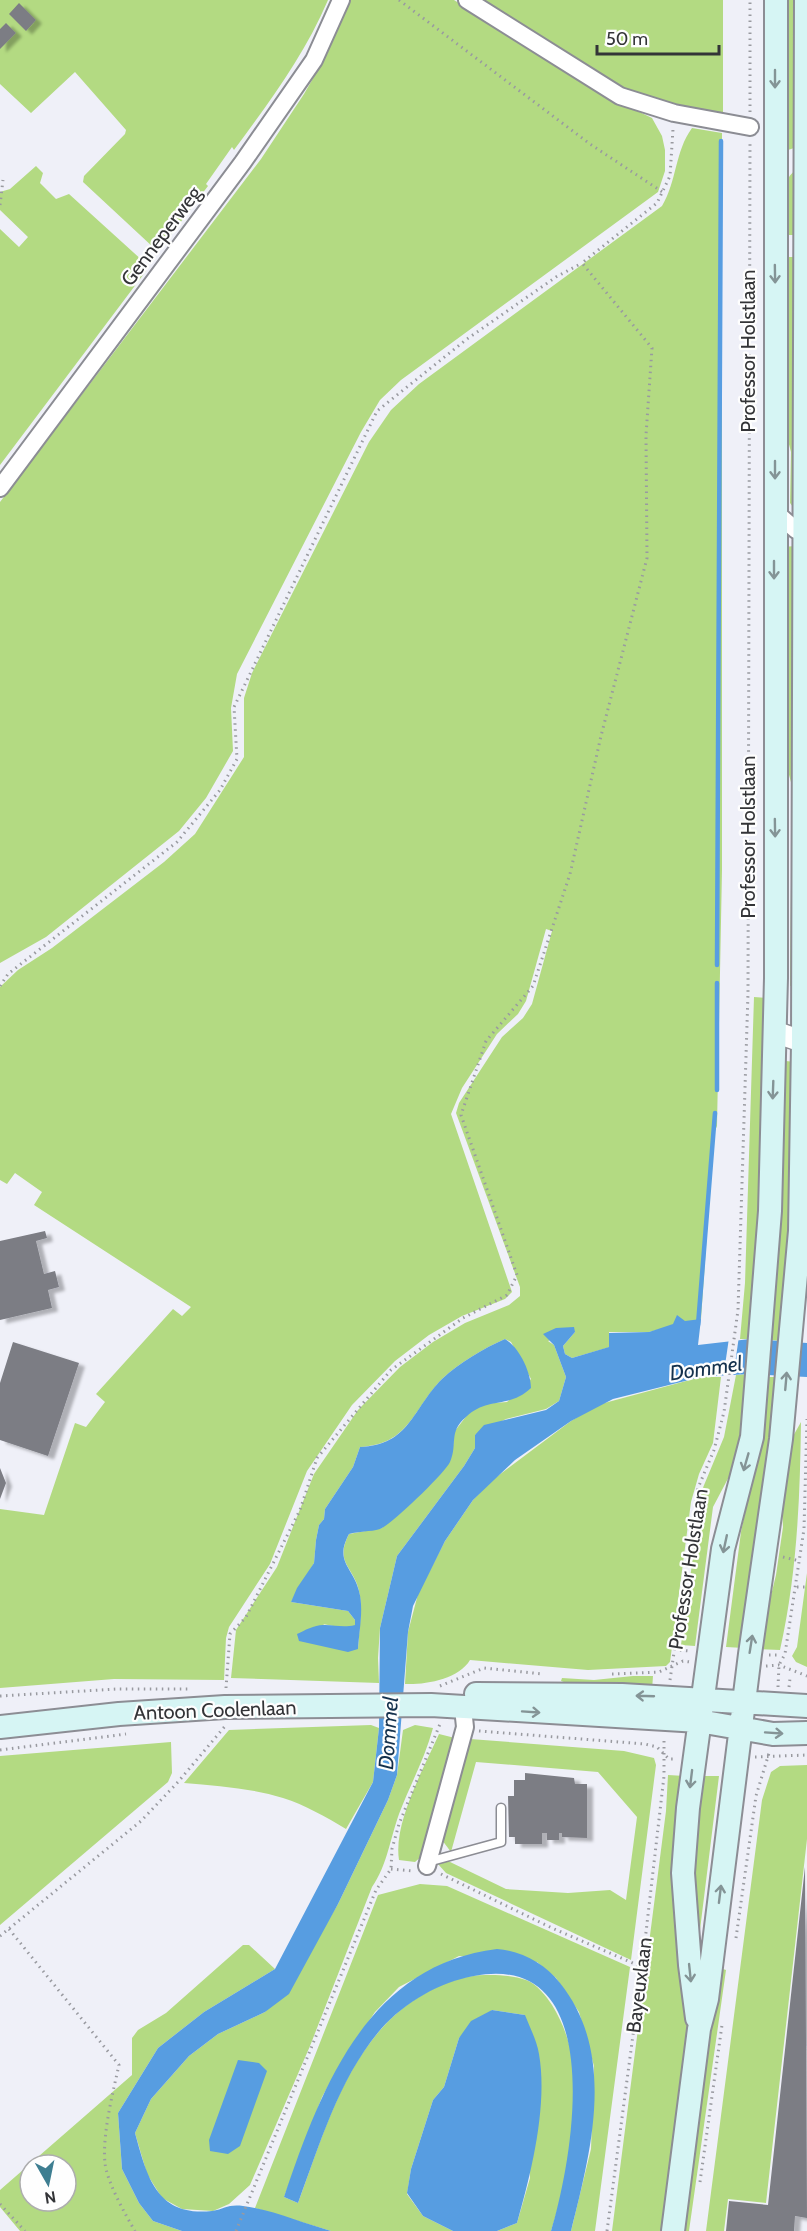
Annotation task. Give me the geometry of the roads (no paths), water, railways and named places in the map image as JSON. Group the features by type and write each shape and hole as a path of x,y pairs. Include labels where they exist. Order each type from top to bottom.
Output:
{"main road":[{"name":"Professor Holstlaan","path":"701,1710 723,1549 752,1437 765,1285 775,1032 776,0"},
{"path":"673,2231 699,2029 707,2000 744,1702 781,1439 800,1231 805,1034 806,0"},
{"name":"Antoon Coolenlaan","path":"427,1712 460,1694 622,1695 701,1710 741,1727 772,1734 807,1733"},
{"name":"Antoon Coolenlaan","path":"0,1727 119,1714 225,1707 370,1707 464,1718 701,1710 744,1702 807,1706"},
{"path":"699,2029 690,1965 683,1873 701,1710"}],"street":[{"name":"Genneperweg","path":"0,488 256,143 314,60 341,0"},
{"path":"467,0 620,96 674,113 750,127"},
{"path":"775,164 806,162"},
{"path":"774,511 783,520 805,533"},
{"path":"775,1032 805,1034"},
{"path":"427,1864 464,1718"}],"lane":[{"path":"427,1864 501,1842 501,1808"}],"water":[{"name":"Dommel","path":"677,1315 685,1321 701,1319 698,1345 750,1339 807,1343 807,1377 748,1374 701,1377 613,1399 571,1421 515,1460 473,1500 445,1541 413,1606 408,1632 397,1775 388,1800 338,1904 289,1994 265,2012 218,2034 189,2056 151,2099 135,2133 150,2178 166,2200 178,2207 193,2211 212,2211 230,2206 243,2206 331,2231 182,2231 153,2221 139,2203 122,2169 118,2113 158,2048 204,2012 275,1969 373,1782 379,1728 380,1628 397,1556 464,1466 475,1448 475,1435 484,1425 546,1410 559,1401 566,1377 554,1345 543,1334 556,1328 574,1327 575,1332 563,1346 565,1354 572,1358 609,1347 609,1333 649,1332 673,1324"},
{"path":"505,1339 523,1360 531,1388 515,1398 482,1407 466,1417 455,1433 450,1462 429,1487 380,1529 349,1534 343,1551 346,1564 359,1591 361,1613 358,1649 348,1652 299,1641 297,1634 314,1626 355,1625 355,1620 348,1611 291,1602 297,1588 314,1563 319,1525 324,1519 325,1509 353,1467 360,1447 377,1445 400,1433 442,1379 472,1356"},
{"path":"497,1949 524,1955 540,1964 554,1976 578,2011 589,2040 594,2072 591,2136 571,2231 551,2231 560,2198 572,2112 572,2067 564,2026 546,1995 517,1977 474,1976 448,1983 412,2002 390,2019 366,2048 342,2090 298,2203 284,2197 298,2156 333,2075 356,2038 382,2006 414,1979 452,1960"},
{"path":"492,2010 525,2015 535,2039 541,2074 537,2140 517,2223 497,2231 453,2231 423,2216 407,2193 411,2169 433,2100 444,2087 459,2038 471,2021"},
{"path":"238,2060 259,2063 267,2071 240,2146 228,2154 210,2151 209,2140"}],"waterway":[{"path":"717,965 721,141"},
{"path":"717,983 717,1090"},
{"path":"698,1325 715,1113"}]}
